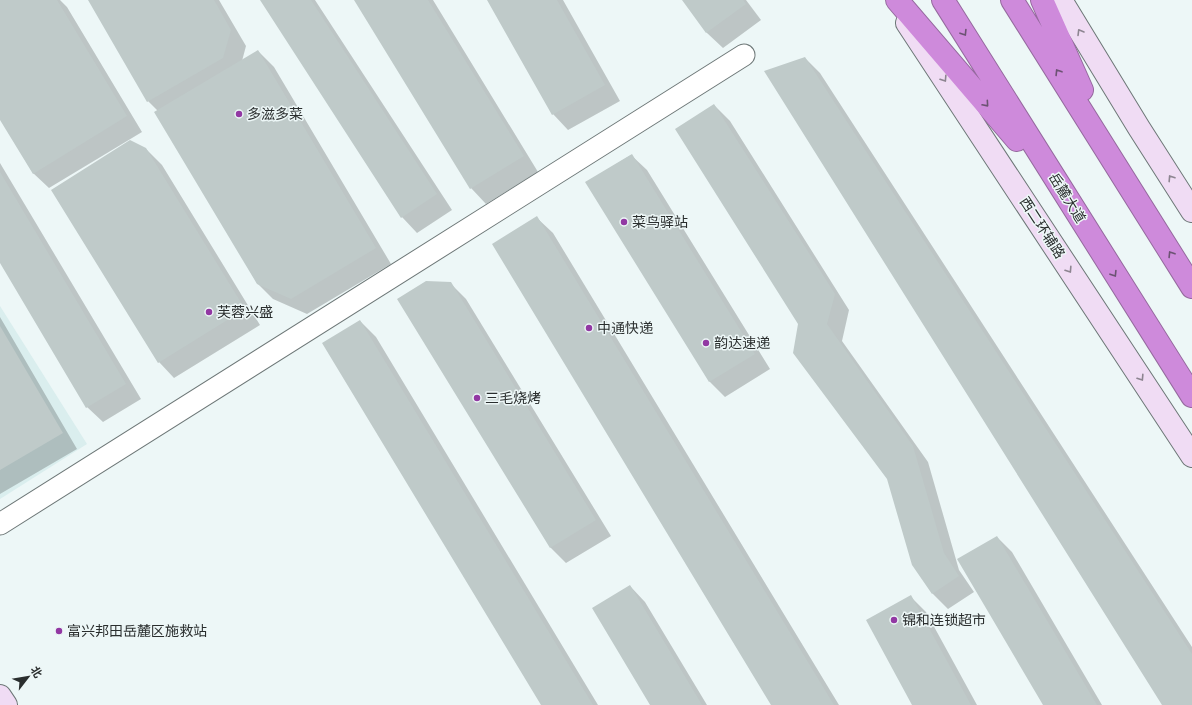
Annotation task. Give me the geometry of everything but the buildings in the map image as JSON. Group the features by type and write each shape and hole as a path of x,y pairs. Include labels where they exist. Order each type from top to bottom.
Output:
{"highway":[{"path":"897,0 1065,196"},
{"name":"岳麓大道","path":"943,0 1192,396"},
{"path":"1012,0 1192,287"},
{"path":"1042,0 1114,161"}],"street":[{"name":"西二环辅路","path":"892,0 1192,456"},
{"path":"1061,0 1139,128 1192,211"},
{"path":"0,524 744,55"},
{"path":"0,696 6,705"}],"shaded area":[{"path":"0,306 87,444 0,499"}],"place":[{"name":"多滋多菜","path":"239,114"},
{"name":"菜鸟驿站","path":"624,222"},
{"name":"芙蓉兴盛","path":"209,312"},
{"name":"中通快递","path":"589,328"},
{"name":"韵达速递","path":"706,343"},
{"name":"三毛烧烤","path":"477,398"},
{"name":"锦和连锁超市","path":"894,620"},
{"name":"富兴邦田岳麓区施救站","path":"59,631"}]}
